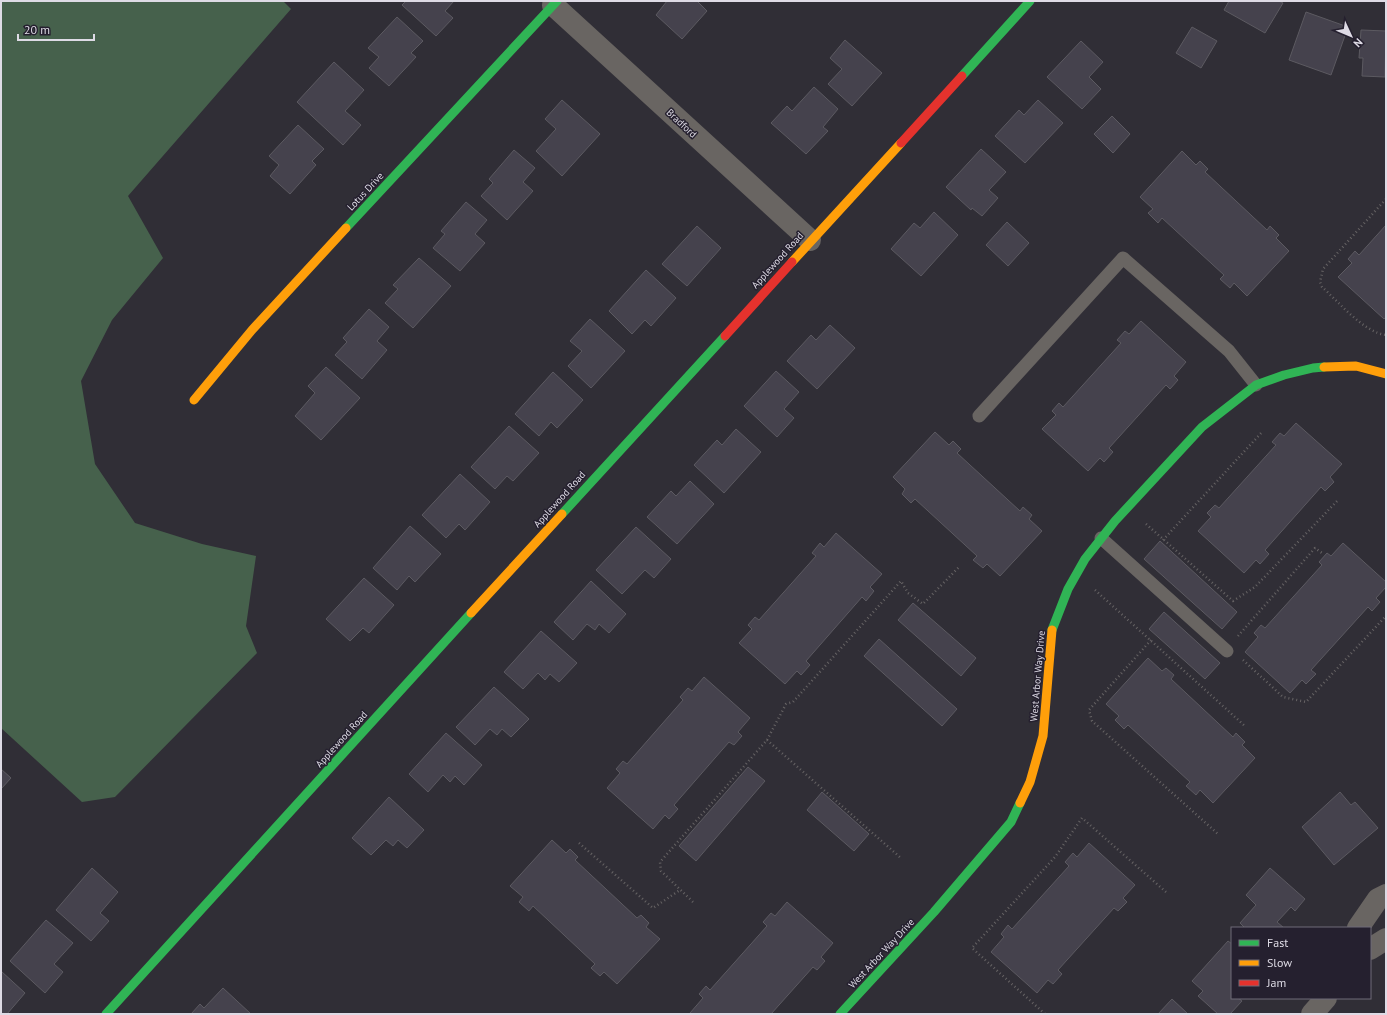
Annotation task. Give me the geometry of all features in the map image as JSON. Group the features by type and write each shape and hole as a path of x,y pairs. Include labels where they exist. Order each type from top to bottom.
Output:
{"street":[{"name":"Applewood Road","path":"106,1014 810,240 1030,1"},
{"name":"Bradford","path":"555,3 810,240"},
{"name":"Lotus Drive","path":"194,400 252,330 555,3"},
{"name":"West Arbor Way Drive","path":"840,1014 934,912 1011,822 1030,782 1043,736 1052,628 1068,589 1085,559 1101,538 1202,427 1256,385 1284,375 1313,368 1356,366 1386,374"},
{"path":"1359,927 1378,898 1386,895"},
{"path":"1371,948 1386,939"},
{"path":"1312,1014 1325,999"}],"lane":[{"path":"979,416 1123,258 1229,351 1256,385"},
{"path":"1101,538 1233,653"}],"path":[{"path":"1386,199 1323,269 1320,282 1322,287 1363,324 1376,334 1386,335"},
{"path":"1163,540 1263,432"},
{"path":"1144,523 1233,601 1255,587 1339,499"},
{"path":"1236,638 1315,548 1322,553"},
{"path":"693,902 661,871 660,862 767,740 786,704 794,702 901,581 908,592 923,604 960,566"},
{"path":"1094,589 1246,727"},
{"path":"1233,653 1283,696 1306,702 1386,616"},
{"path":"1151,640 1089,710 1092,721 1218,834"},
{"path":"767,740 902,859"},
{"path":"1044,1014 972,948 1055,857 1082,818 1166,892"},
{"path":"579,843 653,908 680,890"}],"green space":[{"path":"1,1 283,1 291,9 128,196 163,258 112,320 81,381 95,464 135,523 202,544 256,556 246,626 257,653 115,797 82,802 1,728"}],"building":[{"path":"406,1 454,1 445,11 453,18 436,36 402,5"},
{"path":"667,1 697,1 707,11 682,39 656,15"},
{"path":"1229,1 1279,1 1283,3 1265,33 1224,10"},
{"path":"1306,12 1348,27 1331,75 1289,60"},
{"path":"397,17 423,41 411,53 416,57 389,86 369,68 379,57 368,48"},
{"path":"1192,27 1217,41 1201,68 1176,53"},
{"path":"1361,30 1386,31 1385,77 1362,76 1363,58 1359,58"},
{"path":"845,40 882,73 852,106 828,84 842,69 830,58"},
{"path":"1081,41 1103,62 1089,77 1101,89 1082,109 1047,77"},
{"path":"334,62 364,90 345,111 361,125 343,145 297,102"},
{"path":"814,87 838,109 823,127 828,131 806,154 771,123 787,106 792,111"},
{"path":"562,100 600,134 562,176 536,151 556,129 545,119"},
{"path":"1038,100 1063,123 1025,163 995,136 1019,110 1024,115"},
{"path":"1112,116 1130,134 1113,153 1094,134"},
{"path":"298,125 324,149 312,161 316,165 290,194 270,176 279,165 269,156"},
{"path":"981,149 1006,172 989,190 998,198 982,216 972,208 971,210 946,187"},
{"path":"514,150 535,168 523,182 533,191 507,220 481,196 493,183 489,179"},
{"path":"1182,151 1196,165 1200,161 1208,169 1205,172 1267,230 1270,226 1279,235 1276,238 1289,251 1247,296 1234,283 1230,288 1220,279 1224,275 1162,218 1158,223 1148,213 1153,209 1140,197"},
{"path":"466,202 487,220 475,234 485,243 460,271 433,248 445,234 441,231"},
{"path":"934,212 958,235 921,276 891,249 914,223 920,228"},
{"path":"1007,222 1029,243 1008,266 986,245"},
{"path":"1386,225 1386,317 1384,319 1338,277 1352,263 1348,259 1355,251 1359,255"},
{"path":"697,226 721,248 687,286 662,264"},
{"path":"419,258 451,286 413,328 385,303 398,289 393,285"},
{"path":"646,270 676,298 651,326 645,320 632,334 609,311"},
{"path":"369,309 389,327 377,341 387,350 362,379 335,355 347,342 343,338"},
{"path":"590,319 625,351 591,388 568,366 582,351 570,341"},
{"path":"1141,321 1186,362 1174,376 1178,380 1170,389 1166,385 1109,448 1113,452 1104,462 1100,458 1088,471 1042,429 1056,415 1052,411 1059,403 1063,407 1121,343 1117,340 1125,331 1129,334"},
{"path":"830,325 855,348 817,389 787,361 811,335 816,340"},
{"path":"326,367 360,398 321,440 295,416 315,393 308,386"},
{"path":"776,371 799,392 784,409 794,418 777,437 744,406"},
{"path":"553,372 583,400 557,428 551,422 539,436 515,414"},
{"path":"1296,423 1342,464 1330,477 1334,482 1325,491 1321,487 1265,550 1269,554 1260,564 1256,560 1244,573 1198,531 1211,517 1207,513 1215,505 1219,508 1276,445 1272,442 1280,433 1284,436"},
{"path":"509,426 539,453 513,481 507,476 495,489 471,467"},
{"path":"736,429 761,452 724,493 694,465 717,440 722,445"},
{"path":"935,432 949,445 953,441 961,449 957,453 1020,511 1023,507 1032,515 1029,519 1042,531 1000,576 987,564 983,568 973,560 977,556 915,499 911,503 902,494 905,489 893,477"},
{"path":"460,474 490,502 465,530 459,524 446,538 422,515"},
{"path":"690,481 714,504 677,544 647,517 671,491 676,496"},
{"path":"410,526 441,554 415,582 409,576 397,590 373,568"},
{"path":"636,527 671,559 654,578 645,570 622,594 596,570"},
{"path":"836,533 882,574 870,587 874,591 866,601 862,597 806,661 810,665 801,675 797,671 785,684 739,643 752,629 748,625 755,617 759,620 816,556 812,553 820,543 824,547"},
{"path":"1160,541 1237,612 1222,629 1144,559"},
{"path":"1343,543 1386,582 1386,587 1376,598 1380,602 1372,611 1368,607 1311,670 1316,674 1306,684 1302,680 1290,693 1245,652 1258,637 1254,633 1261,625 1265,628 1322,565 1319,562 1327,553 1331,556"},
{"path":"364,578 394,605 369,633 363,628 350,641 326,619"},
{"path":"591,581 626,614 609,633 599,624 595,630 587,624 573,640 554,622"},
{"path":"913,603 976,658 961,676 898,620"},
{"path":"1164,612 1220,663 1205,679 1149,629"},
{"path":"541,631 577,663 559,682 550,674 545,680 538,673 523,689 504,672"},
{"path":"879,639 957,709 942,726 864,656"},
{"path":"1148,658 1162,671 1166,668 1174,675 1171,679 1233,737 1236,733 1245,742 1242,745 1255,758 1213,803 1200,790 1196,795 1186,786 1190,782 1128,725 1124,729 1115,720 1119,716 1106,704"},
{"path":"704,677 750,718 738,732 742,736 734,745 729,742 674,805 678,809 669,819 665,815 653,829 607,788 620,773 616,769 623,761 627,764 683,700 680,697 688,688 692,691"},
{"path":"494,687 529,719 511,737 502,729 497,735 490,729 475,745 456,727"},
{"path":"446,733 482,765 464,785 455,776 450,782 443,775 428,792 409,774"},
{"path":"748,767 765,781 696,861 679,846"},
{"path":"1,769 11,778 1,789"},
{"path":"822,792 869,834 854,851 807,810"},
{"path":"1340,792 1351,805 1355,802 1378,828 1334,865 1302,827"},
{"path":"389,797 424,830 407,848 398,840 393,846 386,840 371,855 352,838"},
{"path":"552,840 566,853 570,849 578,857 575,860 637,918 641,915 649,923 646,927 660,939 617,984 604,972 600,976 591,968 595,964 533,906 529,911 519,902 523,897 510,886"},
{"path":"1089,843 1135,885 1123,898 1127,902 1118,911 1114,908 1058,970 1062,974 1053,984 1048,980 1037,993 991,952 1004,937 1001,934 1008,925 1012,929 1069,866 1065,862 1073,853 1077,857"},
{"path":"92,868 118,892 100,913 109,921 91,941 56,910"},
{"path":"1270,868 1305,899 1295,911 1291,907 1277,922 1283,927 1244,927 1240,923 1256,905 1246,895"},
{"path":"787,902 833,943 821,957 825,961 817,970 813,967 771,1014 690,1013 703,998 699,994 706,986 710,990 767,926 763,922 771,913 775,916"},
{"path":"46,920 73,943 54,964 63,972 45,993 10,961"},
{"path":"1228,941 1231,943 1231,999 1239,999 1242,1001 1230,1014 1218,1014 1198,996 1203,991 1192,981"},
{"path":"1,971 25,993 7,1014 1,1014"},
{"path":"223,988 251,1014 191,1014 200,1004 204,1008"},
{"path":"1172,999 1188,1014 1158,1014"}],"traffic: fast":[{"path":"346,228 557,1"},
{"path":"962,76 1030,1"},
{"path":"562,514 725,336"},
{"path":"1052,630 1068,589 1085,559 1115,521 1202,427 1256,385 1284,375 1324,367"},
{"path":"106,1014 471,613"},
{"path":"840,1014 934,912 1011,822 1020,803"}],"traffic: slow":[{"path":"792,262 901,143"},
{"path":"194,400 252,330 346,228"},
{"path":"1324,367 1356,366 1386,374"},
{"path":"471,613 562,514"},
{"path":"1020,803 1030,782 1043,736 1052,630"}],"traffic: jam":[{"path":"901,143 962,76"},
{"path":"725,336 792,262"}]}
